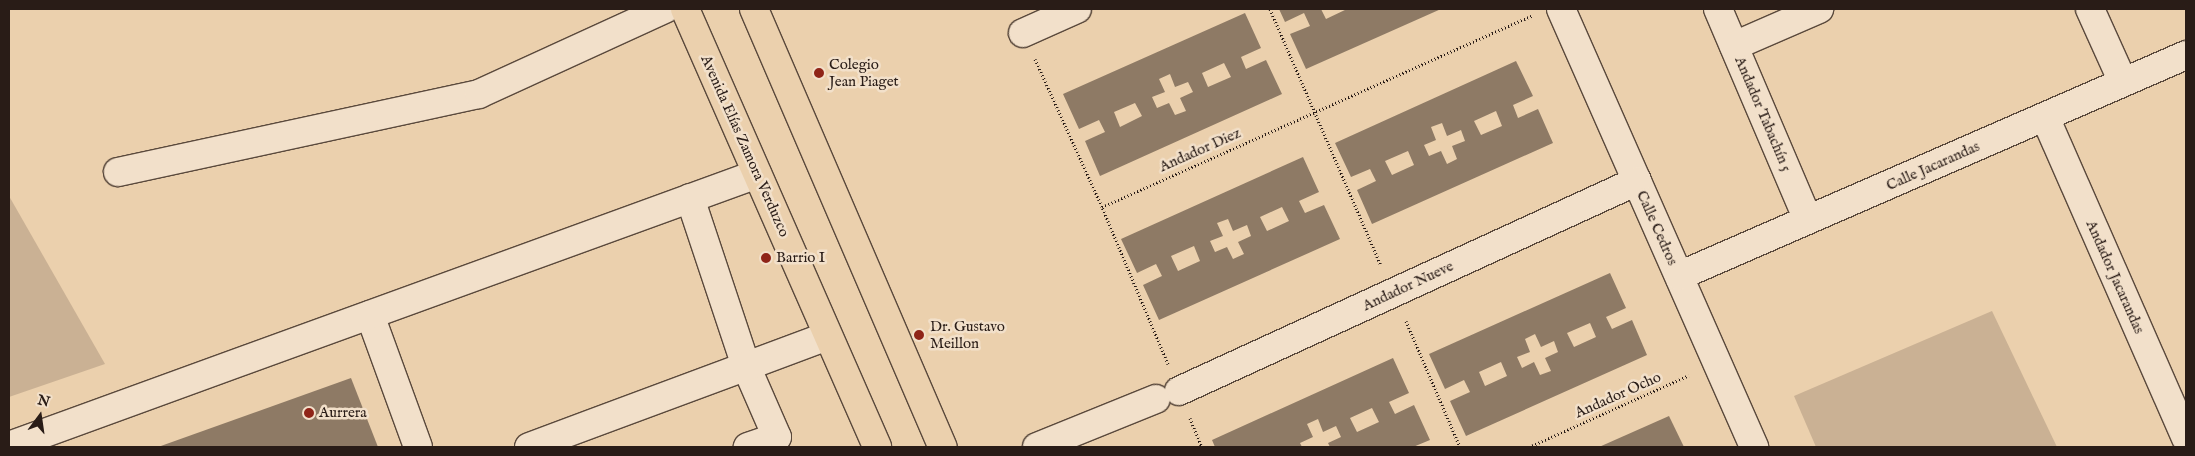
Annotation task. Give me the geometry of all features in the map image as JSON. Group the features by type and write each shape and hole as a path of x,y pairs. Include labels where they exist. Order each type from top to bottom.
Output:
{"main road":[{"name":"Avenida Elías Zamora Verduzco","path":"685,9 877,447"},
{"path":"754,9 943,447"}],"street":[{"path":"118,172 479,94 665,9"},
{"path":"1023,33 1077,9"},
{"name":"Andador Tabachín 5","path":"1718,9 1808,220"},
{"path":"1734,46 1819,9"},
{"path":"2090,9 2123,82"},
{"name":"Calle Cedros","path":"1549,11 1637,181 1754,447"},
{"name":"Calle Jacarandas","path":"1679,276 2186,55"},
{"name":"Andador Jacarandas","path":"2045,117 2186,438"},
{"path":"9,446 757,174"},
{"name":"Andador Nueve","path":"1037,447 1167,395 1637,181"},
{"path":"690,198 746,366 777,437 748,447"},
{"path":"370,315 418,447"},
{"path":"529,447 827,336"}],"path":[{"path":"1270,9 1460,447"},
{"name":"Andador Diez","path":"1102,206 1314,111 1549,11"},
{"path":"1023,33 1102,206 1167,395 1202,447"},
{"name":"Andador Ocho","path":"1529,447 1716,362"}],"shaded area":[{"path":"9,196 105,364 9,397"},
{"path":"1992,311 2057,447 1816,447 1794,396"}],"building":[{"path":"1279,9 1321,9 1326,19 1347,9 1441,9 1306,69 1290,34 1310,26 1304,13 1285,22"},
{"path":"1245,13 1261,48 1241,57 1246,69 1266,60 1282,94 1100,176 1085,141 1105,132 1099,120 1079,129 1063,94","holes":["1224,63 1231,77 1208,87 1202,73","1170,74 1175,87 1188,82 1193,92 1180,98 1186,111 1175,115 1169,103 1157,108 1152,97 1165,92 1159,79","1135,103 1142,116 1120,127 1114,112"]},
{"path":"1516,61 1533,96 1513,105 1518,118 1538,109 1553,143 1372,224 1357,190 1376,181 1370,169 1351,177 1335,143","holes":["1496,111 1502,126 1481,135 1474,121","1442,123 1447,136 1461,130 1465,141 1452,146 1457,159 1447,164 1441,151 1429,156 1424,145 1436,140 1431,127","1408,151 1414,165 1392,175 1385,161"]},
{"path":"1303,157 1319,192 1299,201 1305,213 1324,205 1340,239 1159,320 1143,285 1162,276 1156,264 1137,273 1121,239","holes":["1282,207 1289,221 1267,231 1260,217","1228,219 1233,231 1247,225 1251,236 1238,242 1244,254 1233,259 1227,247 1215,252 1210,241 1223,236 1217,223","1194,246 1200,261 1178,271 1171,256"]},
{"path":"1610,273 1626,308 1606,317 1612,329 1632,320 1647,355 1466,436 1450,401 1470,392 1464,380 1445,389 1429,354","holes":["1590,323 1596,337 1574,347 1567,333","1535,334 1541,347 1554,341 1558,352 1545,358 1551,371 1540,375 1534,362 1522,368 1517,357 1530,352 1525,339","1501,362 1507,376 1485,386 1479,372"]},
{"path":"1393,358 1409,393 1389,402 1395,414 1414,405 1430,440 1413,447 1330,447 1328,443 1341,437 1336,426 1323,432 1318,419 1307,424 1313,437 1300,443 1302,447 1215,447 1212,440","holes":["1372,408 1379,422 1357,432 1350,418"]},
{"name":"Aurrera","path":"351,378 378,447 158,447"},
{"path":"1669,416 1684,447 1599,447"}],"place":[{"name":"Colegio Jean Piaget","path":"819,73"},
{"name":"Barrio I","path":"766,258"},
{"name":"Dr. Gustavo Meillon","path":"919,335"},
{"name":"Aurrera","path":"309,413"}]}
